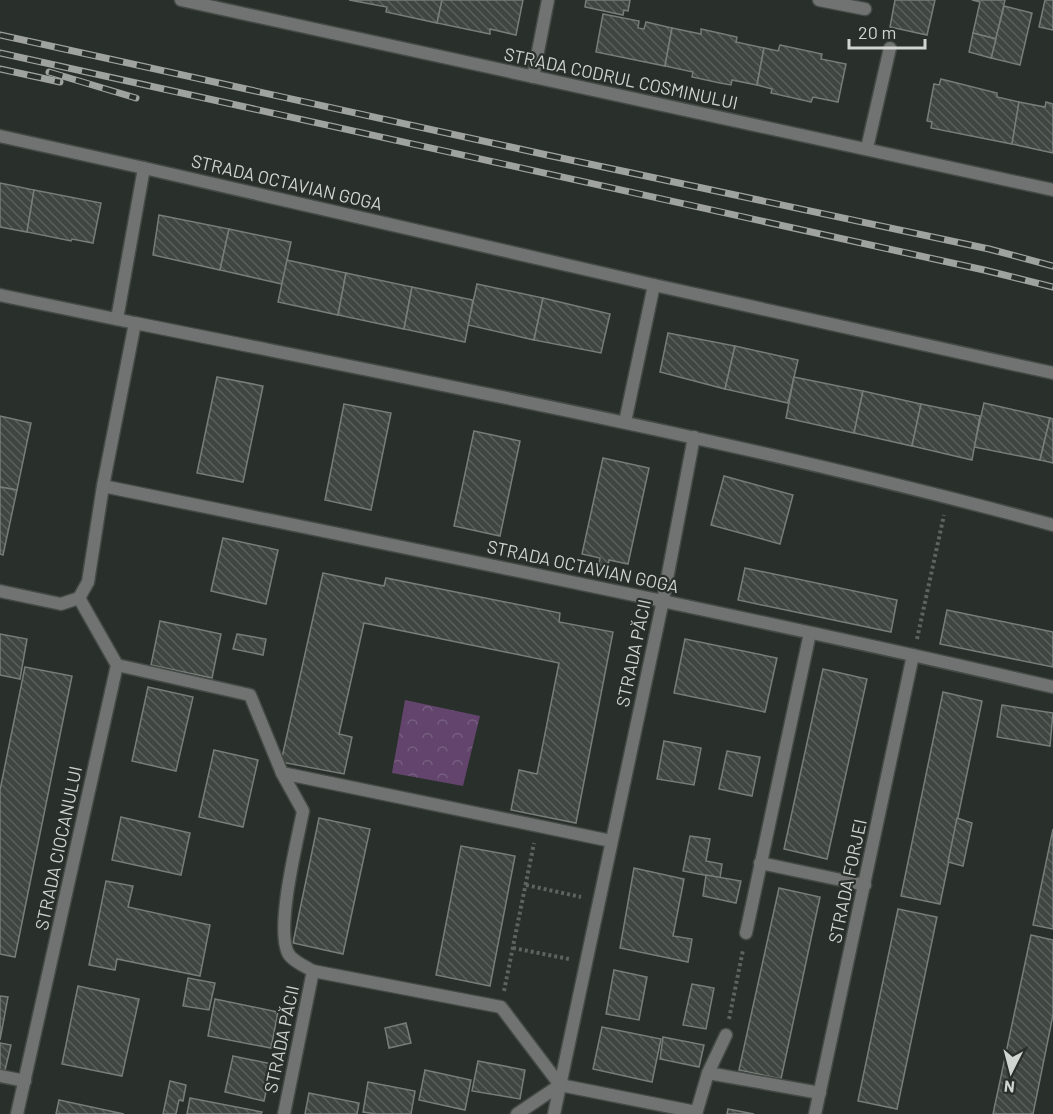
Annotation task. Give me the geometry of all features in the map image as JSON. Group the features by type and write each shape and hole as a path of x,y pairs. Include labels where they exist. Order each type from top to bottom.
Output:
{"street":[{"name":"STRADA CODRUL COSMINULUI","path":"181,0 219,4 532,77 1053,189"},
{"path":"532,77 548,0"},
{"path":"819,0 864,9"},
{"path":"867,148 890,48"},
{"name":"STRADA OCTAVIAN GOGA","path":"0,136 1053,373"},
{"path":"117,319 144,168"},
{"path":"625,422 654,285"},
{"path":"0,295 694,437 948,496 1053,525"},
{"path":"0,591 61,604 79,598 88,582 103,486 135,323"},
{"name":"STRADA PĂCII","path":"554,1114 610,841 663,600 694,437"},
{"name":"STRADA OCTAVIAN GOGA","path":"103,486 663,600 1053,687"},
{"path":"79,598 117,664"},
{"path":"746,933 810,633"},
{"name":"STRADA FORJEI","path":"816,1114 913,655"},
{"name":"STRADA PĂCII","path":"117,664 250,695 282,773 303,811 286,901 284,944 291,957 313,971 501,1007"},
{"name":"STRADA CIOCANULUI","path":"17,1114 117,664"},
{"path":"282,773 610,841"},
{"path":"760,863 865,885"},
{"name":"STRADA PĂCII","path":"284,1114 313,971"},
{"path":"501,1007 560,1085 696,1113 708,1073 726,1035"},
{"path":"708,1073 820,1093"},
{"path":"0,1076 25,1081"},
{"path":"517,1114 560,1085"}],"path":[{"path":"913,655 948,496"},
{"path":"501,1007 538,826"},
{"path":"526,885 598,900"},
{"path":"726,1035 746,933"},
{"path":"513,948 585,962"}],"green space":[{"path":"405,700 480,716 463,786 392,773"}],"building":[{"path":"349,0 442,0 437,23 386,12 387,7"},
{"path":"442,0 523,0 516,35 490,29 490,34 437,23"},
{"path":"586,0 630,0 628,11 624,10 623,15 585,7"},
{"path":"895,0 935,0 927,35 890,27"},
{"path":"972,0 1005,0 996,39 973,33 980,2"},
{"path":"1045,0 1053,0 1053,30 1039,27"},
{"path":"1004,6 1032,13 1020,65 991,58"},
{"path":"603,14 639,21 638,28 644,29 646,22 672,28 665,66 596,52"},
{"path":"672,28 701,34 701,29 737,37 736,42 764,48 757,85 732,80 731,85 720,83 692,77 693,72 665,66"},
{"path":"973,33 996,39 991,58 969,52"},
{"path":"780,45 822,54 821,59 846,64 838,102 813,97 811,102 771,93 772,89 757,85 764,48 778,51"},
{"path":"941,79 997,93 997,97 1019,102 1012,144 931,128 932,122 927,121 934,84 939,85"},
{"path":"1019,102 1045,107 1046,102 1053,104 1053,153 1012,144"},
{"path":"0,183 34,190 27,232 0,227"},
{"path":"34,190 101,203 93,243 27,232"},
{"path":"159,215 229,229 220,270 153,255"},
{"path":"229,229 291,242 282,284 220,270"},
{"path":"287,260 346,273 338,315 278,302"},
{"path":"346,273 412,287 404,329 338,315"},
{"path":"477,284 543,298 534,340 468,325"},
{"path":"412,287 473,300 465,342 404,329"},
{"path":"543,298 610,314 601,353 534,340"},
{"path":"668,333 735,346 725,389 660,372"},
{"path":"735,346 798,360 788,403 725,389"},
{"path":"217,377 263,386 243,482 197,473"},
{"path":"794,377 863,391 854,433 786,418"},
{"path":"863,391 921,404 912,446 854,433"},
{"path":"984,403 1050,418 1040,460 974,447"},
{"path":"344,404 391,413 371,510 325,500"},
{"path":"921,404 980,416 972,460 912,446"},
{"path":"0,416 31,423 17,490 0,487"},
{"path":"1050,418 1053,419 1053,463 1040,460"},
{"path":"474,431 520,441 500,536 454,526"},
{"path":"603,458 649,468 628,564 609,560 607,571 598,569 600,558 582,554"},
{"path":"724,476 793,495 780,544 711,525"},
{"path":"0,487 17,490 3,555 0,554"},
{"path":"223,538 278,550 266,604 211,591"},
{"path":"745,568 897,600 891,632 738,600"},
{"path":"323,573 384,586 386,578 560,613 559,622 613,632 576,823 511,810 519,770 537,774 559,663 364,623 339,734 352,737 344,774 281,762"},
{"path":"947,610 1053,632 1053,667 940,644"},
{"path":"160,621 221,634 212,678 151,665"},
{"path":"0,634 27,639 20,679 0,675"},
{"path":"237,634 266,639 263,655 233,649"},
{"path":"685,639 777,658 765,712 674,693"},
{"path":"25,667 72,676 15,957 0,954 0,790"},
{"path":"823,669 867,679 827,859 784,849"},
{"path":"148,687 193,697 176,771 132,761"},
{"path":"943,692 982,701 940,904 901,896"},
{"path":"1002,705 1053,713 1050,746 997,737"},
{"path":"664,741 701,748 694,785 657,779"},
{"path":"214,750 258,760 243,827 199,817"},
{"path":"727,751 760,757 752,796 719,789"},
{"path":"121,817 190,833 181,875 112,860"},
{"path":"319,818 370,829 343,954 293,943"},
{"path":"957,818 972,823 963,866 948,862"},
{"path":"1053,829 1053,929 1033,925"},
{"path":"690,836 710,839 706,861 722,864 720,878 683,871"},
{"path":"461,846 515,856 490,986 436,975"},
{"path":"634,868 684,879 673,936 692,939 688,962 620,948"},
{"path":"706,875 741,881 736,903 703,896"},
{"path":"106,881 133,886 128,907 210,925 200,976 117,959 115,970 89,965"},
{"path":"779,888 820,897 781,1079 739,1070"},
{"path":"898,909 937,917 897,1109 858,1101"},
{"path":"1031,935 1053,940 1053,1015 1033,1114 993,1114"},
{"path":"614,970 647,977 639,1020 606,1014"},
{"path":"188,978 215,983 209,1010 183,1006"},
{"path":"692,984 714,988 706,1029 683,1025"},
{"path":"78,986 139,999 122,1076 62,1064"},
{"path":"0,996 8,997 0,1040"},
{"path":"215,999 278,1012 271,1048 208,1036"},
{"path":"406,1023 411,1043 389,1048 385,1028"},
{"path":"602,1027 661,1039 652,1082 593,1069"},
{"path":"663,1037 704,1045 699,1067 660,1059"},
{"path":"0,1043 11,1045 5,1070 0,1069"},
{"path":"233,1056 272,1064 264,1101 225,1092"},
{"path":"478,1061 525,1070 520,1099 472,1091"},
{"path":"425,1070 471,1080 465,1110 419,1100"},
{"path":"170,1081 186,1085 183,1101 179,1100 176,1114 163,1114"},
{"path":"368,1082 415,1091 411,1114 363,1112"},
{"path":"309,1093 359,1103 357,1114 305,1114"},
{"path":"190,1098 262,1112 261,1114 187,1114"},
{"path":"59,1100 124,1114 56,1114"},
{"path":"728,1109 754,1114 727,1114"}],"railway":[{"path":"0,35 989,249 1053,266"},
{"path":"0,53 1053,287"},
{"path":"0,69 60,82"},
{"path":"49,72 136,98"}]}
